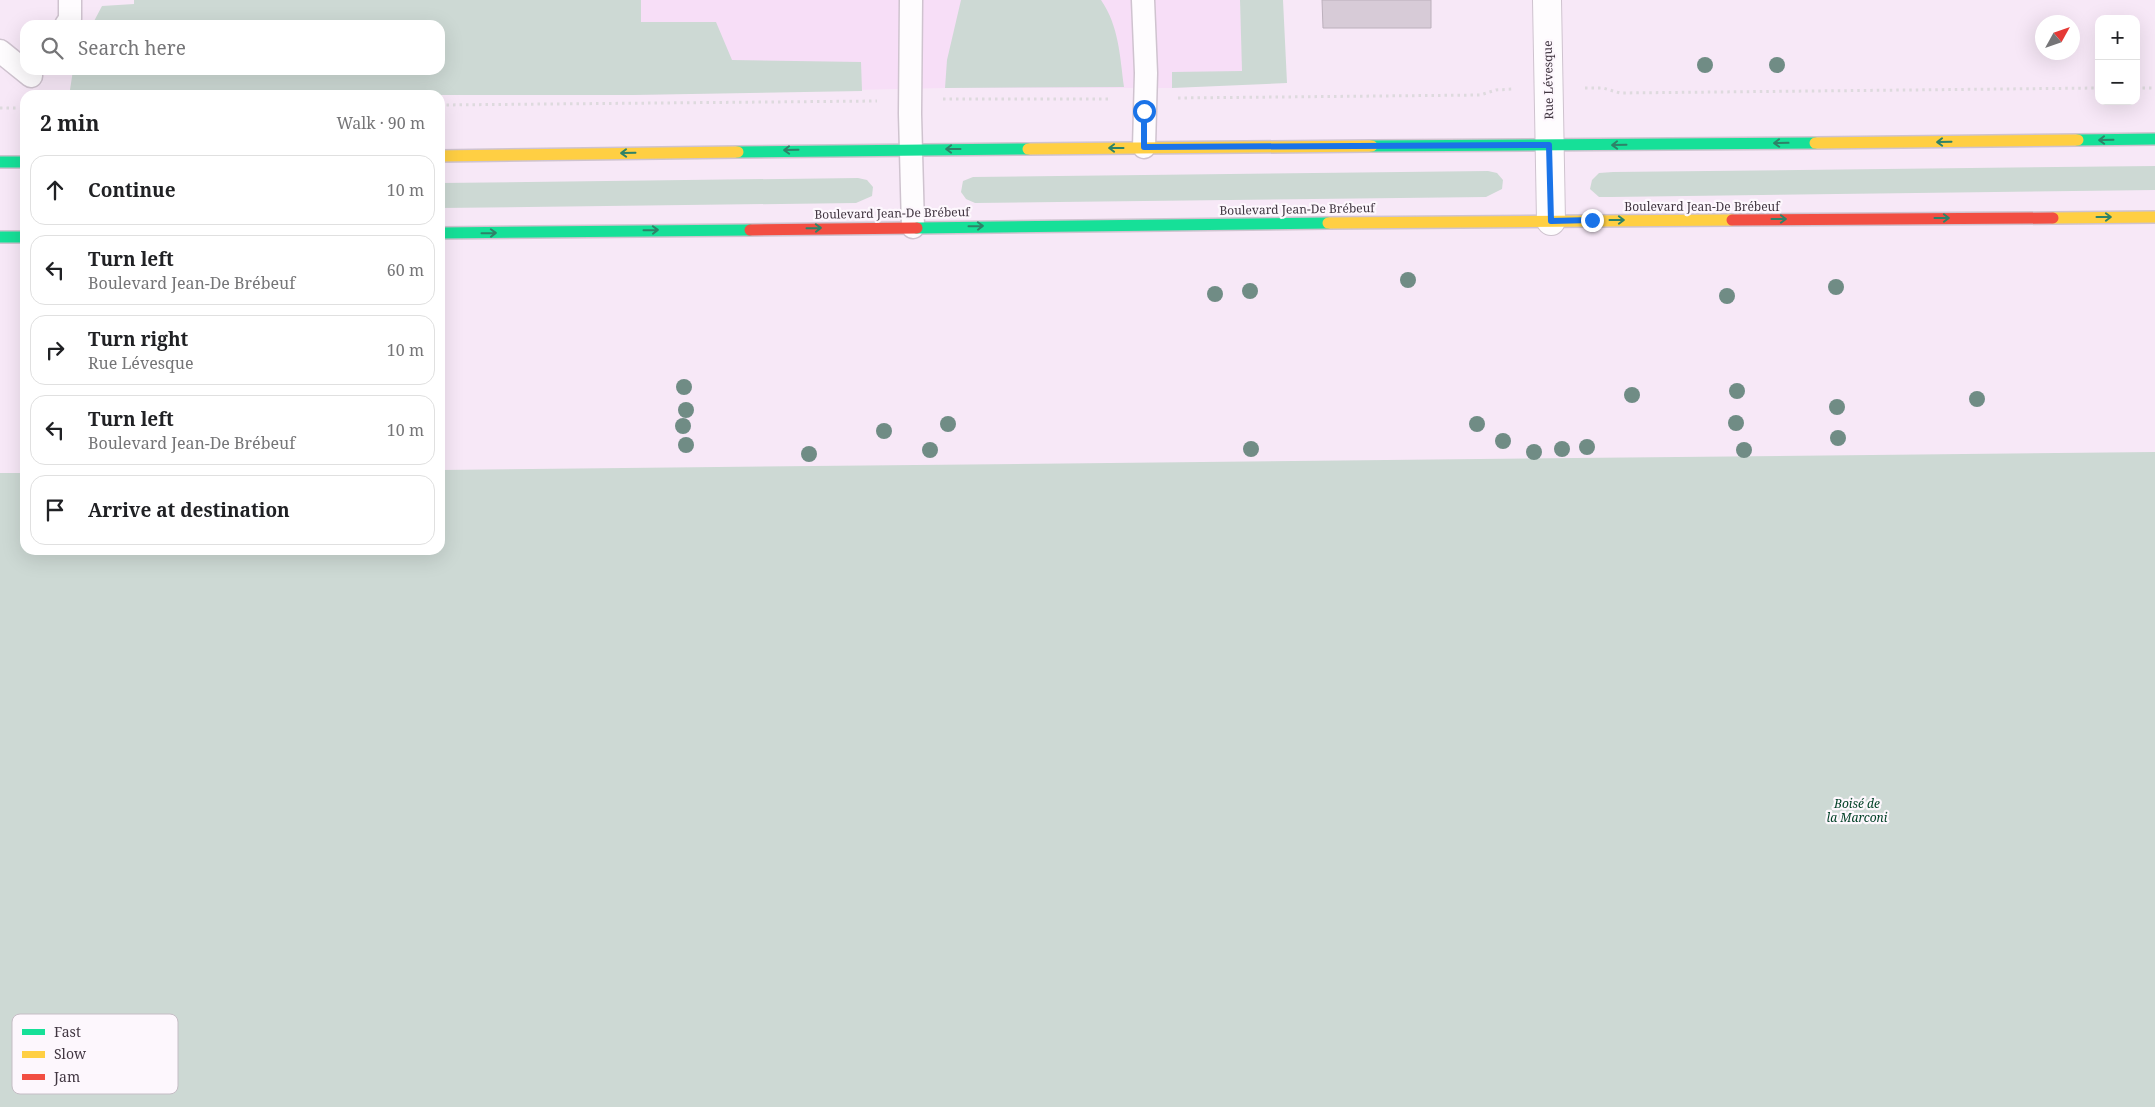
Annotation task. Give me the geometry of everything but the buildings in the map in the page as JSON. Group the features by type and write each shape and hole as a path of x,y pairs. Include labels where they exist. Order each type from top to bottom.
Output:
{"main road":[{"path":"445,156 911,149 2155,139"},
{"path":"0,162 20,162"},
{"name":"Boulevard Jean-De Brébeuf","path":"445,233 2155,216"},
{"path":"0,237 20,236"}],"street":[{"name":"Rue Lévesque","path":"1547,0 1551,221"}],"lane":[{"path":"69,20 70,0"},
{"path":"911,0 913,227"},
{"path":"1143,0 1146,73 1144,147"},
{"path":"0,51 20,69"}],"path":[{"path":"1587,88 1603,88 1620,93 2095,88"},
{"path":"2140,88 2155,88"},
{"path":"1177,98 1474,95 1508,89"},
{"path":"946,99 1121,99"},
{"path":"445,105 858,102"},
{"path":"0,108 20,108"}],"shaded area":[{"path":"641,0 1240,0 1243,84 1172,88 945,88 633,95"}],"green space":[{"path":"134,0 641,0 641,22 716,22 732,60 861,62 862,91 633,95 445,95 445,90 70,90 72,75 445,75 445,20 95,20 102,6 134,4"},
{"path":"961,0 1101,0 1112,20 1115,31 1124,87 945,88 947,60"},
{"path":"1240,0 1283,0 1287,83 1172,88 1172,72 1242,71"},
{"path":"2155,166 2155,190 1599,197 1590,189 1592,180 1599,173 1613,172"},
{"path":"1488,171 1497,173 1503,180 1502,189 1486,197 975,203 966,199 961,192 963,181 973,177"},
{"path":"858,178 867,180 873,187 872,196 856,203 445,208 445,183"},
{"name":"Boisé de la Marconi","path":"2155,452 2155,1107 0,1107 0,473 20,473 20,555 445,555 445,470"}],"traffic: fast":[{"path":"2078,140 2155,139"},
{"path":"1372,146 1815,143"},
{"path":"738,152 1028,149"},
{"path":"0,162 20,162"},
{"path":"917,228 1328,223"},
{"path":"445,233 750,230"},
{"path":"0,237 20,237"}],"traffic: slow":[{"path":"1815,143 2078,140"},
{"path":"1028,149 1372,146"},
{"path":"445,156 738,152"},
{"path":"2053,218 2155,217"},
{"path":"1328,223 1732,220"}],"traffic: jam":[{"path":"1732,220 2053,218"},
{"path":"750,230 917,228"}],"route":[{"path":"1144,111 1144,147 1549,145 1551,221 1592,220"}]}
